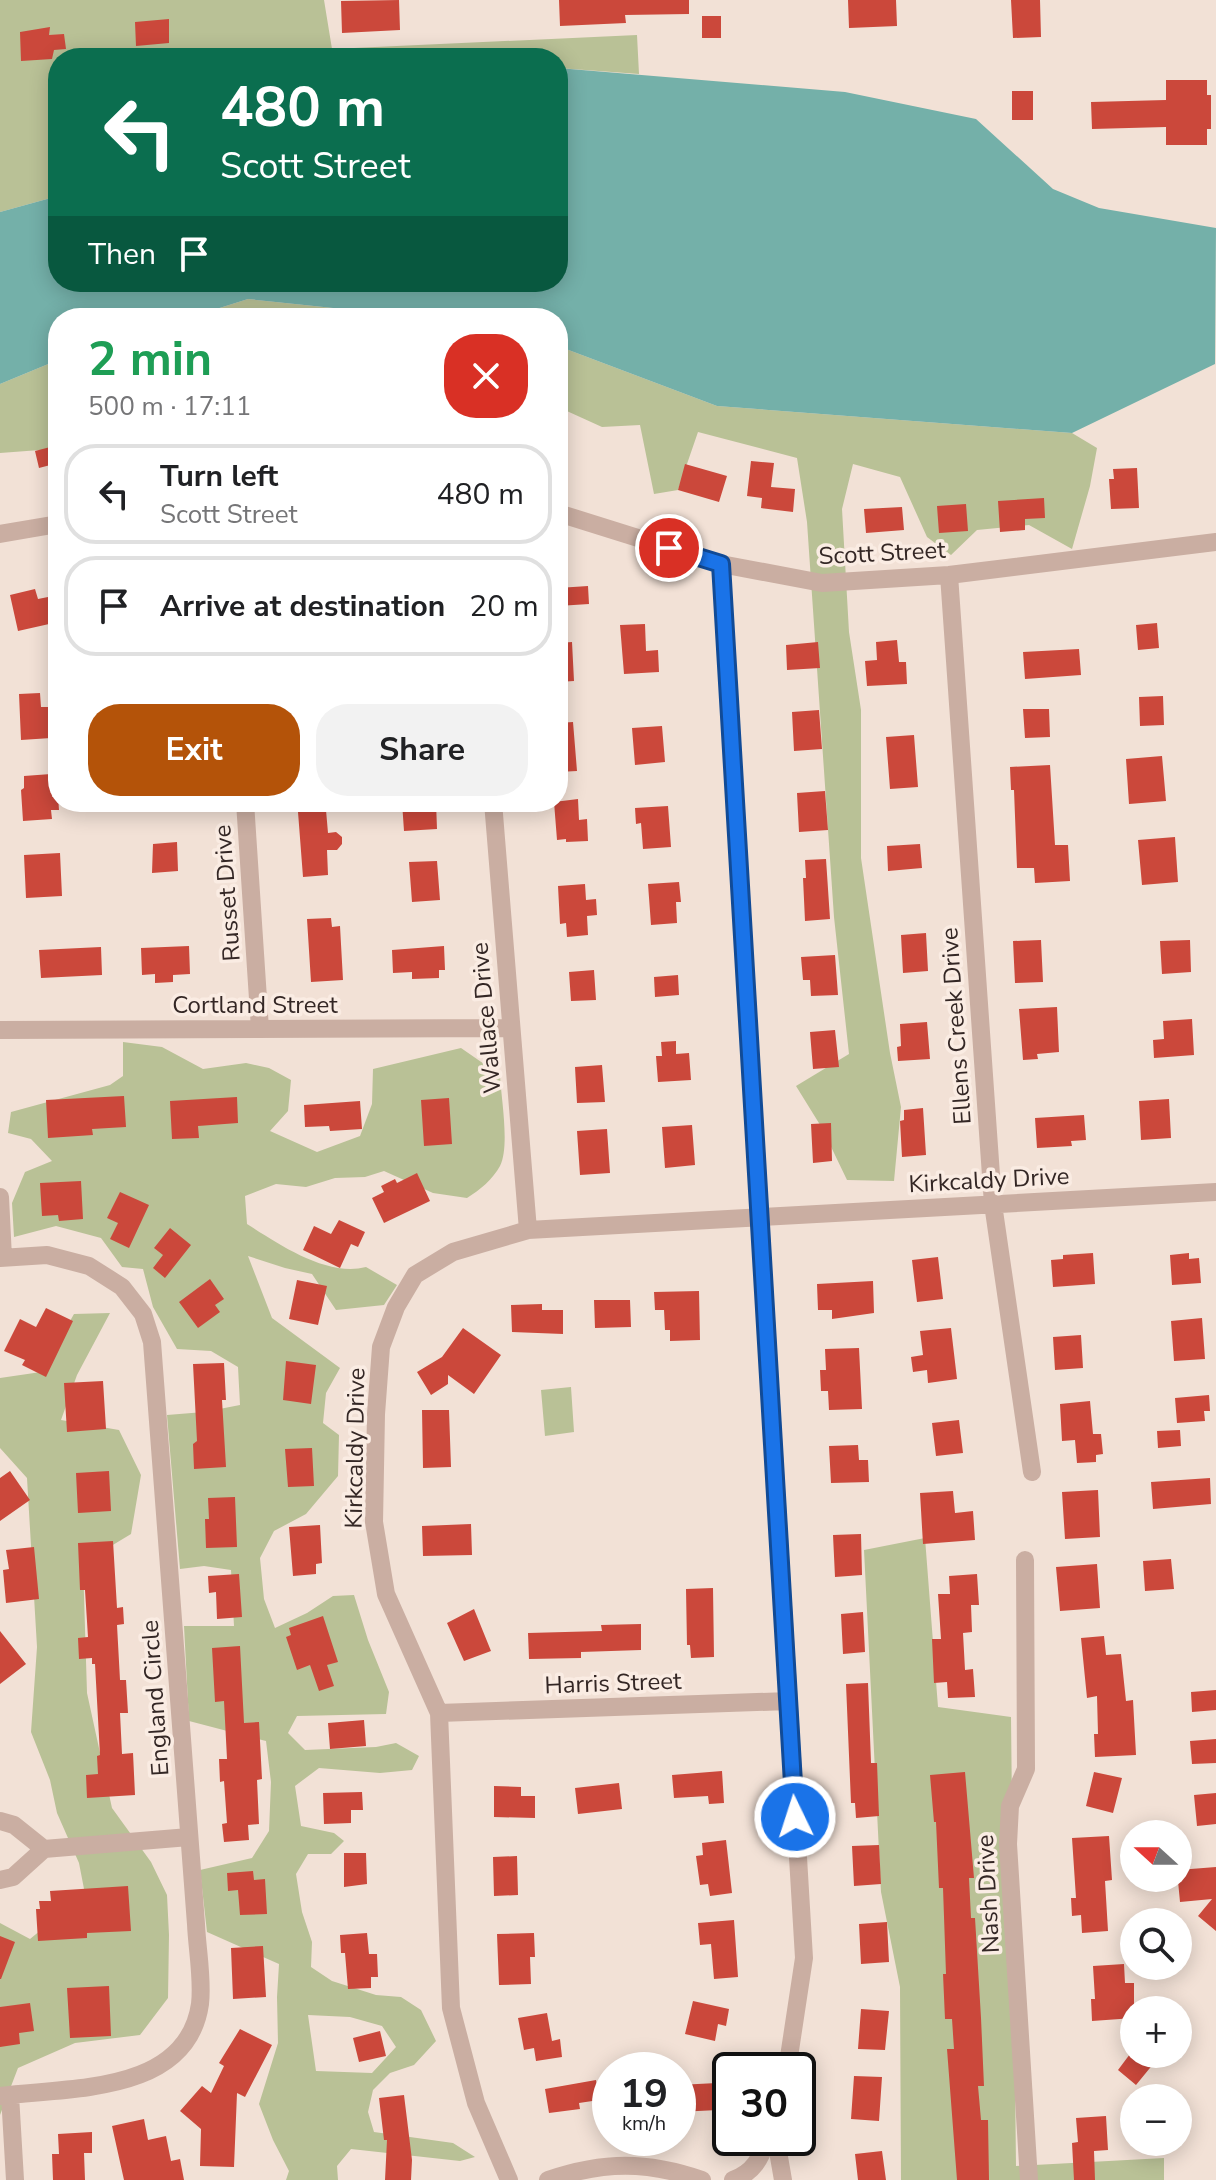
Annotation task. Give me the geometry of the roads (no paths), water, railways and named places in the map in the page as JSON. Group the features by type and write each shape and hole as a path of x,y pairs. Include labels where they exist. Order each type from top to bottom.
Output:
{"street":[{"name":"Scott Street","path":"568,516 721,564 822,583 949,575 1216,542"},
{"path":"0,534 48,526"},
{"path":"721,564 804,1958 790,2052"},
{"name":"Ellens Creek Drive","path":"949,575 993,1204 1032,1472"},
{"name":"Russet Drive","path":"246,812 260,1029"},
{"name":"Wallace Drive","path":"494,812 528,1230"},
{"name":"Cortland Street","path":"0,1030 511,1028"},
{"name":"Kirkcaldy Drive","path":"509,2180 476,2103 451,2008 439,1713 386,1594 374,1522 381,1347 396,1307 415,1275 453,1252 528,1230 1216,1192"},
{"path":"0,1197 2,1258"},
{"name":"England Circle","path":"2,1258 47,1255 89,1266 122,1287 143,1314 152,1342 200,2003 187,2039 164,2064 120,2083 5,2096"},
{"name":"Nash Drive","path":"1025,1560 1026,1769 1010,1806 1008,1844 1029,2180"},
{"name":"Harris Street","path":"439,1713 788,1701"},
{"path":"0,1821 14,1825 44,1849"},
{"path":"0,1880 13,1877 44,1849 189,1837"},
{"path":"5,2096 15,2180"},
{"path":"733,2180 749,2174 760,2156"},
{"path":"779,2156 783,2180"},
{"path":"548,2180 623,2164 664,2168 702,2180"}],"water":[{"path":"568,69 845,92 976,119 1053,189 1099,208 1216,228 1215,364 1072,433 717,406 568,350 568,308 334,308 248,299 220,308 48,308 48,364 0,384 0,212 48,199 48,292 568,292"}]}
